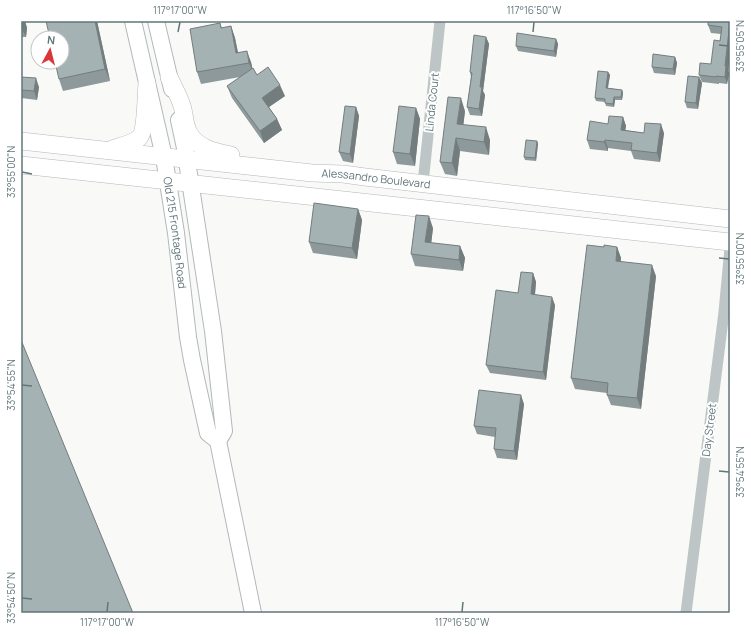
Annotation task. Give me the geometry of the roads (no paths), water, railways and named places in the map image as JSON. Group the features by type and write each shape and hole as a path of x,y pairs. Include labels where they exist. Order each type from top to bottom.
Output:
{"main road":[{"path":"169,77 182,106 189,133 197,143 206,149 217,153 312,165 343,174"},
{"path":"108,151 133,142 140,137 144,129 148,83"},
{"name":"Alessandro Boulevard","path":"21,141 312,173 343,174 730,219"},
{"path":"21,164 730,242"}],"street":[{"name":"Old 215 Frontage Road","path":"133,21 164,157 177,240 192,360 208,433 218,441 253,613"},
{"name":"Old 215 Frontage Road","path":"156,21 187,160 213,331 224,431 218,441"},
{"name":"Linda Court","path":"423,184 440,21"},
{"name":"Day Street","path":"686,613 724,312 730,248"}]}
